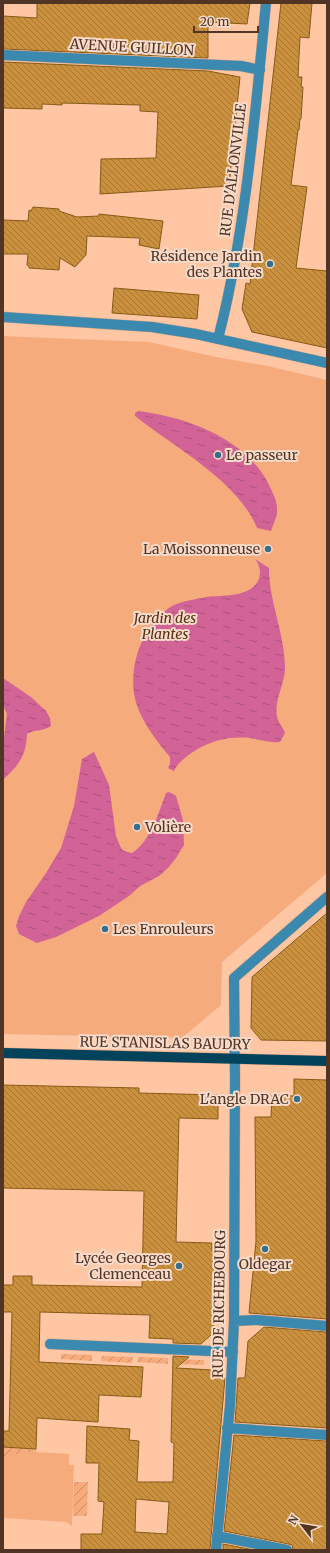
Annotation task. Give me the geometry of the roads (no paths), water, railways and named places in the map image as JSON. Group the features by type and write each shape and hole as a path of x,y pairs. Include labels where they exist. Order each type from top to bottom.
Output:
{"main road":[{"name":"RUE STANISLAS BAUDRY","path":"3,1053 327,1061"}],"street":[{"name":"RUE D'ALLONVILLE","path":"218,339 234,263 247,184 266,3"},
{"name":"AVENUE GUILLON","path":"3,55 241,66 260,70"},
{"path":"3,317 152,327 218,339 327,363"},
{"name":"RUE DE RICHEBOURG","path":"216,1550 233,1352 234,1321 234,978 327,897"},
{"path":"234,1321 256,1320 327,1326"},
{"path":"50,1344 233,1352"},
{"path":"227,1428 327,1435"},
{"path":"217,1536 287,1550"}],"water":[{"path":"138,411 157,414 195,425 214,433 231,443 247,456 260,470 270,487 277,506 277,513 271,531 257,528 248,511 220,480 204,466 135,416 135,413"},
{"path":"255,559 269,568 272,593 282,643 285,668 278,701 277,714 278,720 285,733 280,742 268,742 250,738 229,738 215,741 190,754 174,771 168,768 170,764 170,757 148,727 136,703 133,683 139,650 148,630 165,611 172,606 189,600 243,593 250,590 260,576 259,566"},
{"path":"3,678 31,697 46,711 50,718 51,726 27,734 25,749 21,760 3,780 3,745 7,714 3,705"},
{"path":"94,752 109,785 116,836 121,848 124,851 132,853 144,842 153,826 166,793 169,792 176,796 183,820 184,845 168,868 159,876 140,886 129,896 99,916 56,937 37,943 19,934 16,926 26,902 61,848 74,806 82,759"}],"place":[{"name":"Résidence Jardin des Plantes","path":"270,264"},
{"name":"Le passeur","path":"218,455"},
{"name":"La Moissonneuse","path":"268,549"},
{"name":"Volière","path":"137,827"},
{"name":"Les Enrouleurs","path":"105,929"},
{"name":"L'angle DRAC","path":"297,1099"},
{"name":"Oldegar","path":"265,1249"},
{"name":"Lycée Georges Clemenceau","path":"179,1266"}],"park label":[{"name":"Jardin des Plantes","path":"165,626"}]}
